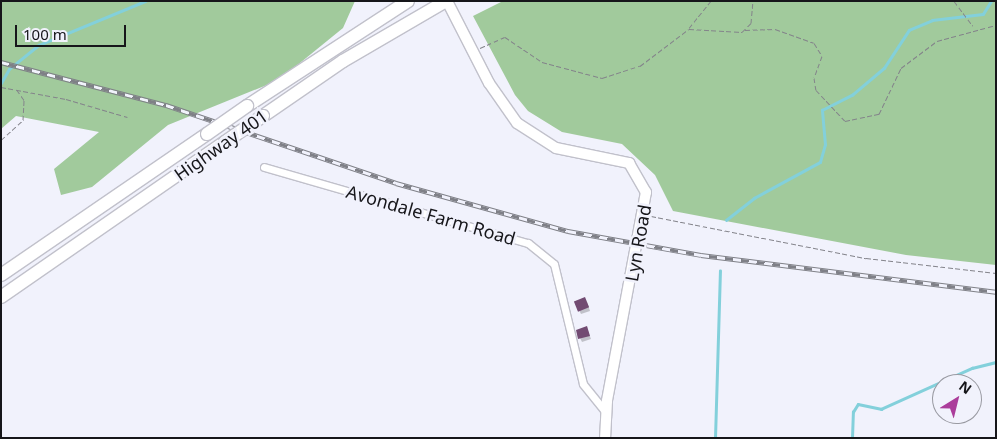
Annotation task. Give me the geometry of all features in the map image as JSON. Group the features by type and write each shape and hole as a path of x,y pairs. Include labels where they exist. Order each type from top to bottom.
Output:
{"highway":[{"name":"Highway 401","path":"1,275 247,106 408,1"},
{"name":"Highway 401","path":"1,298 263,116 424,12 446,1"}],"main road":[{"name":"Lyn Road","path":"446,1 501,104 535,137 556,148 629,163 646,192 645,215 606,412 606,438"}],"street":[{"name":"Avondale Farm Road","path":"264,167 528,243 554,264 583,384 606,412"}],"path":[{"path":"473,52 506,37 542,62 602,78 640,66 688,29 711,1"},
{"path":"745,30 753,1"},
{"path":"954,1 974,27"},
{"path":"688,29 710,33 774,29 814,43 822,56 814,78 816,90 845,121 879,114 901,68 937,41 974,27 996,25"},
{"path":"1,87 127,117"},
{"path":"1,140 23,120 24,100 16,90"},
{"path":"645,215 866,258 996,273"}],"green space":[{"path":"1,1 355,1 343,28 279,80 168,125 92,187 61,195 54,169 99,132 16,116 1,129"},
{"path":"503,1 996,1 996,265 906,255 673,211 655,175 622,144 562,132 528,111 515,95 473,16"}],"building":[{"path":"585,297 589,307 578,312 574,301"},
{"path":"587,326 590,336 578,339 576,330"}],"waterway":[{"path":"1,83 9,69 39,45 145,1"},
{"path":"726,220 754,198 820,162 825,145 822,110 852,95 884,68 909,30 932,20 983,14 991,1"},
{"path":"715,438 720,271"},
{"path":"852,438 853,412 858,404 881,409 972,368 996,362"}],"railway":[{"path":"1,62 166,105 396,183 568,231 701,255 996,292"}]}
